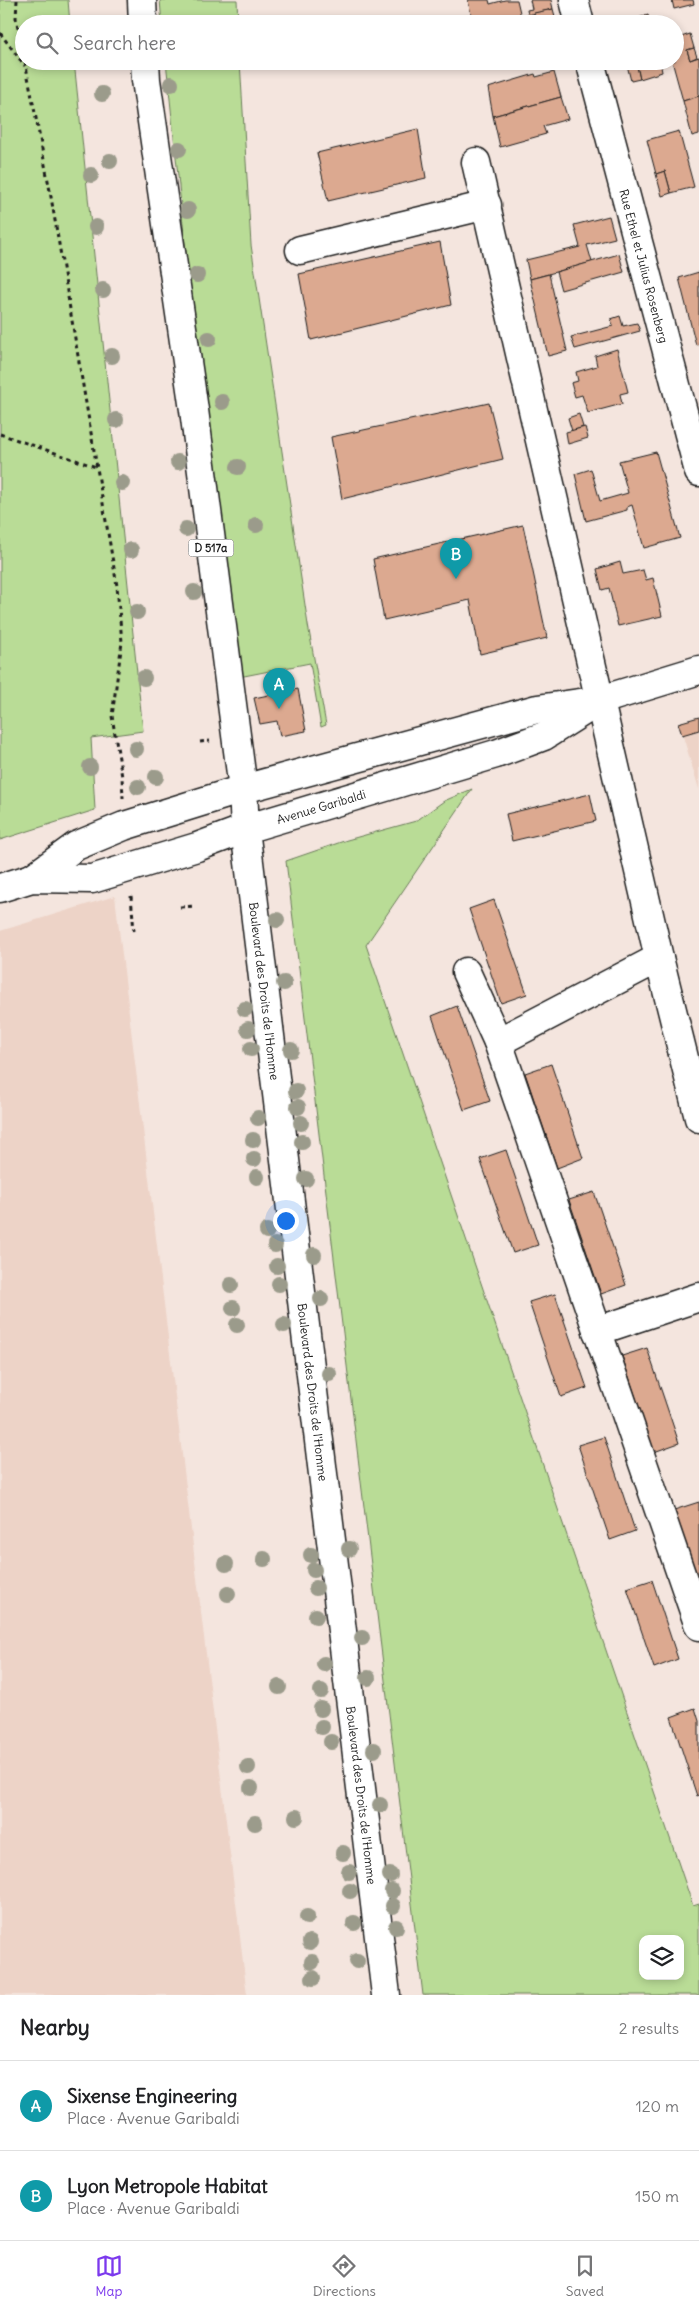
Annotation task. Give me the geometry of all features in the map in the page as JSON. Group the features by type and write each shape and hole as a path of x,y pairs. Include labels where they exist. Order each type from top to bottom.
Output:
{"main road":[{"path":"142,0 143,15"},
{"path":"574,0 578,15"},
{"name":"D 517a","path":"146,70 148,100 194,410 242,789"},
{"name":"Rue Ethel et Julius Rosenberg","path":"592,70 699,472"},
{"path":"476,162 659,958 699,1118"},
{"path":"300,250 486,205"},
{"name":"Avenue Garibaldi","path":"32,878 76,846 124,826 242,789 536,709 601,700 699,670"},
{"name":"Avenue Garibaldi","path":"0,888 32,878 92,879 197,847 245,829 496,754 544,736 601,700"},
{"name":"Boulevard des Droits de l'Homme","path":"242,789 245,829 386,1995"},
{"path":"498,1042 659,958"},
{"path":"466,972 498,1042 699,1626"},
{"path":"597,1331 699,1297"}],"path":[{"path":"16,15 17,0"},
{"path":"0,33 15,53"},
{"path":"27,70 50,191 117,586 121,634 112,716 122,777 124,826"},
{"path":"0,434 97,467"},
{"path":"130,893 134,931"},
{"path":"180,907 194,906"}],"shaded area":[{"path":"699,717 699,789 679,723"},
{"path":"115,896 247,1995 0,1995 0,931"}],"green space":[{"path":"0,0 68,0 69,15 15,15 15,70 75,70 143,731 91,738 95,810 0,840"},
{"path":"160,0 237,0 238,15 161,15"},
{"path":"167,70 241,70 251,245 308,625 326,725 321,727 310,663 239,677 195,339"},
{"path":"472,789 366,945 693,1906 699,1904 699,1995 423,1995 286,861 347,840 416,821 444,801"}],"building":[{"path":"468,0 489,0 490,4 505,0 517,0 521,15 471,15"},
{"path":"530,0 551,0 553,9 528,15 527,10 532,9"},
{"path":"672,0 693,0 694,4 674,9"},
{"path":"553,9 555,15 534,15 534,13"},
{"path":"690,34 694,48 687,50 690,60 699,57 699,96 683,101 674,70 684,70 684,36"},
{"path":"694,48 697,57 690,60 687,50"},
{"path":"628,70 638,70 640,79 631,81"},
{"path":"638,70 662,70 662,72 640,79"},
{"path":"554,72 561,97 493,116 488,88 535,74 536,77"},
{"path":"699,96 699,134 692,136 683,101"},
{"path":"561,97 568,119 543,126 546,134 500,147 493,116"},
{"path":"418,129 426,178 328,201 317,153"},
{"path":"679,131 694,187 671,193 665,171 656,174 647,140"},
{"path":"665,171 671,193 662,196 656,174"},
{"path":"609,216 615,238 587,245 592,262 530,279 526,260 580,247 574,225"},
{"path":"440,242 451,305 311,340 299,274"},
{"path":"619,254 624,272 561,290 556,272"},
{"path":"699,272 699,344 696,345 679,278"},
{"path":"549,274 567,351 548,356 530,279"},
{"path":"620,316 623,326 637,323 640,331 575,349 571,337 613,326 611,319"},
{"path":"617,349 628,392 620,394 622,404 588,413 582,395 575,397 571,383 578,381 576,372 597,366 595,356"},
{"path":"489,403 503,459 342,499 331,437"},
{"path":"579,414 583,427 572,431 568,418"},
{"path":"585,427 588,438 568,444 566,432"},
{"path":"656,452 680,538 644,548 632,505 627,507 627,510 586,521 575,474 591,469 600,501 628,493 619,461"},
{"path":"523,525 547,638 480,654 470,600 384,620 373,559"},
{"path":"620,562 623,574 643,570 646,580 653,578 662,616 618,626 609,588 602,590 597,569"},
{"path":"298,689 306,731 280,736 277,721 260,724 254,698"},
{"path":"699,717 699,730 682,735 678,723"},
{"path":"590,794 596,821 512,841 506,814"},
{"path":"494,900 527,994 501,1003 469,909"},
{"path":"457,1006 490,1101 464,1110 432,1016"},
{"path":"551,1064 583,1158 557,1168 525,1073"},
{"path":"506,1150 538,1245 513,1253 480,1159"},
{"path":"594,1192 626,1285 601,1294 569,1200"},
{"path":"555,1294 587,1388 561,1397 529,1302"},
{"path":"647,1348 679,1443 654,1452 622,1356"},
{"path":"604,1437 635,1531 610,1540 578,1445"},
{"path":"699,1502 699,1584 674,1510"},
{"path":"652,1580 678,1659 654,1668 627,1588"},
{"path":"695,1708 699,1721 699,1795 697,1796 671,1717"}],"place":[{"name":"Lyon Metropole Habitat","path":"456,579"},
{"name":"Sixense Engineering","path":"279,709"}]}
